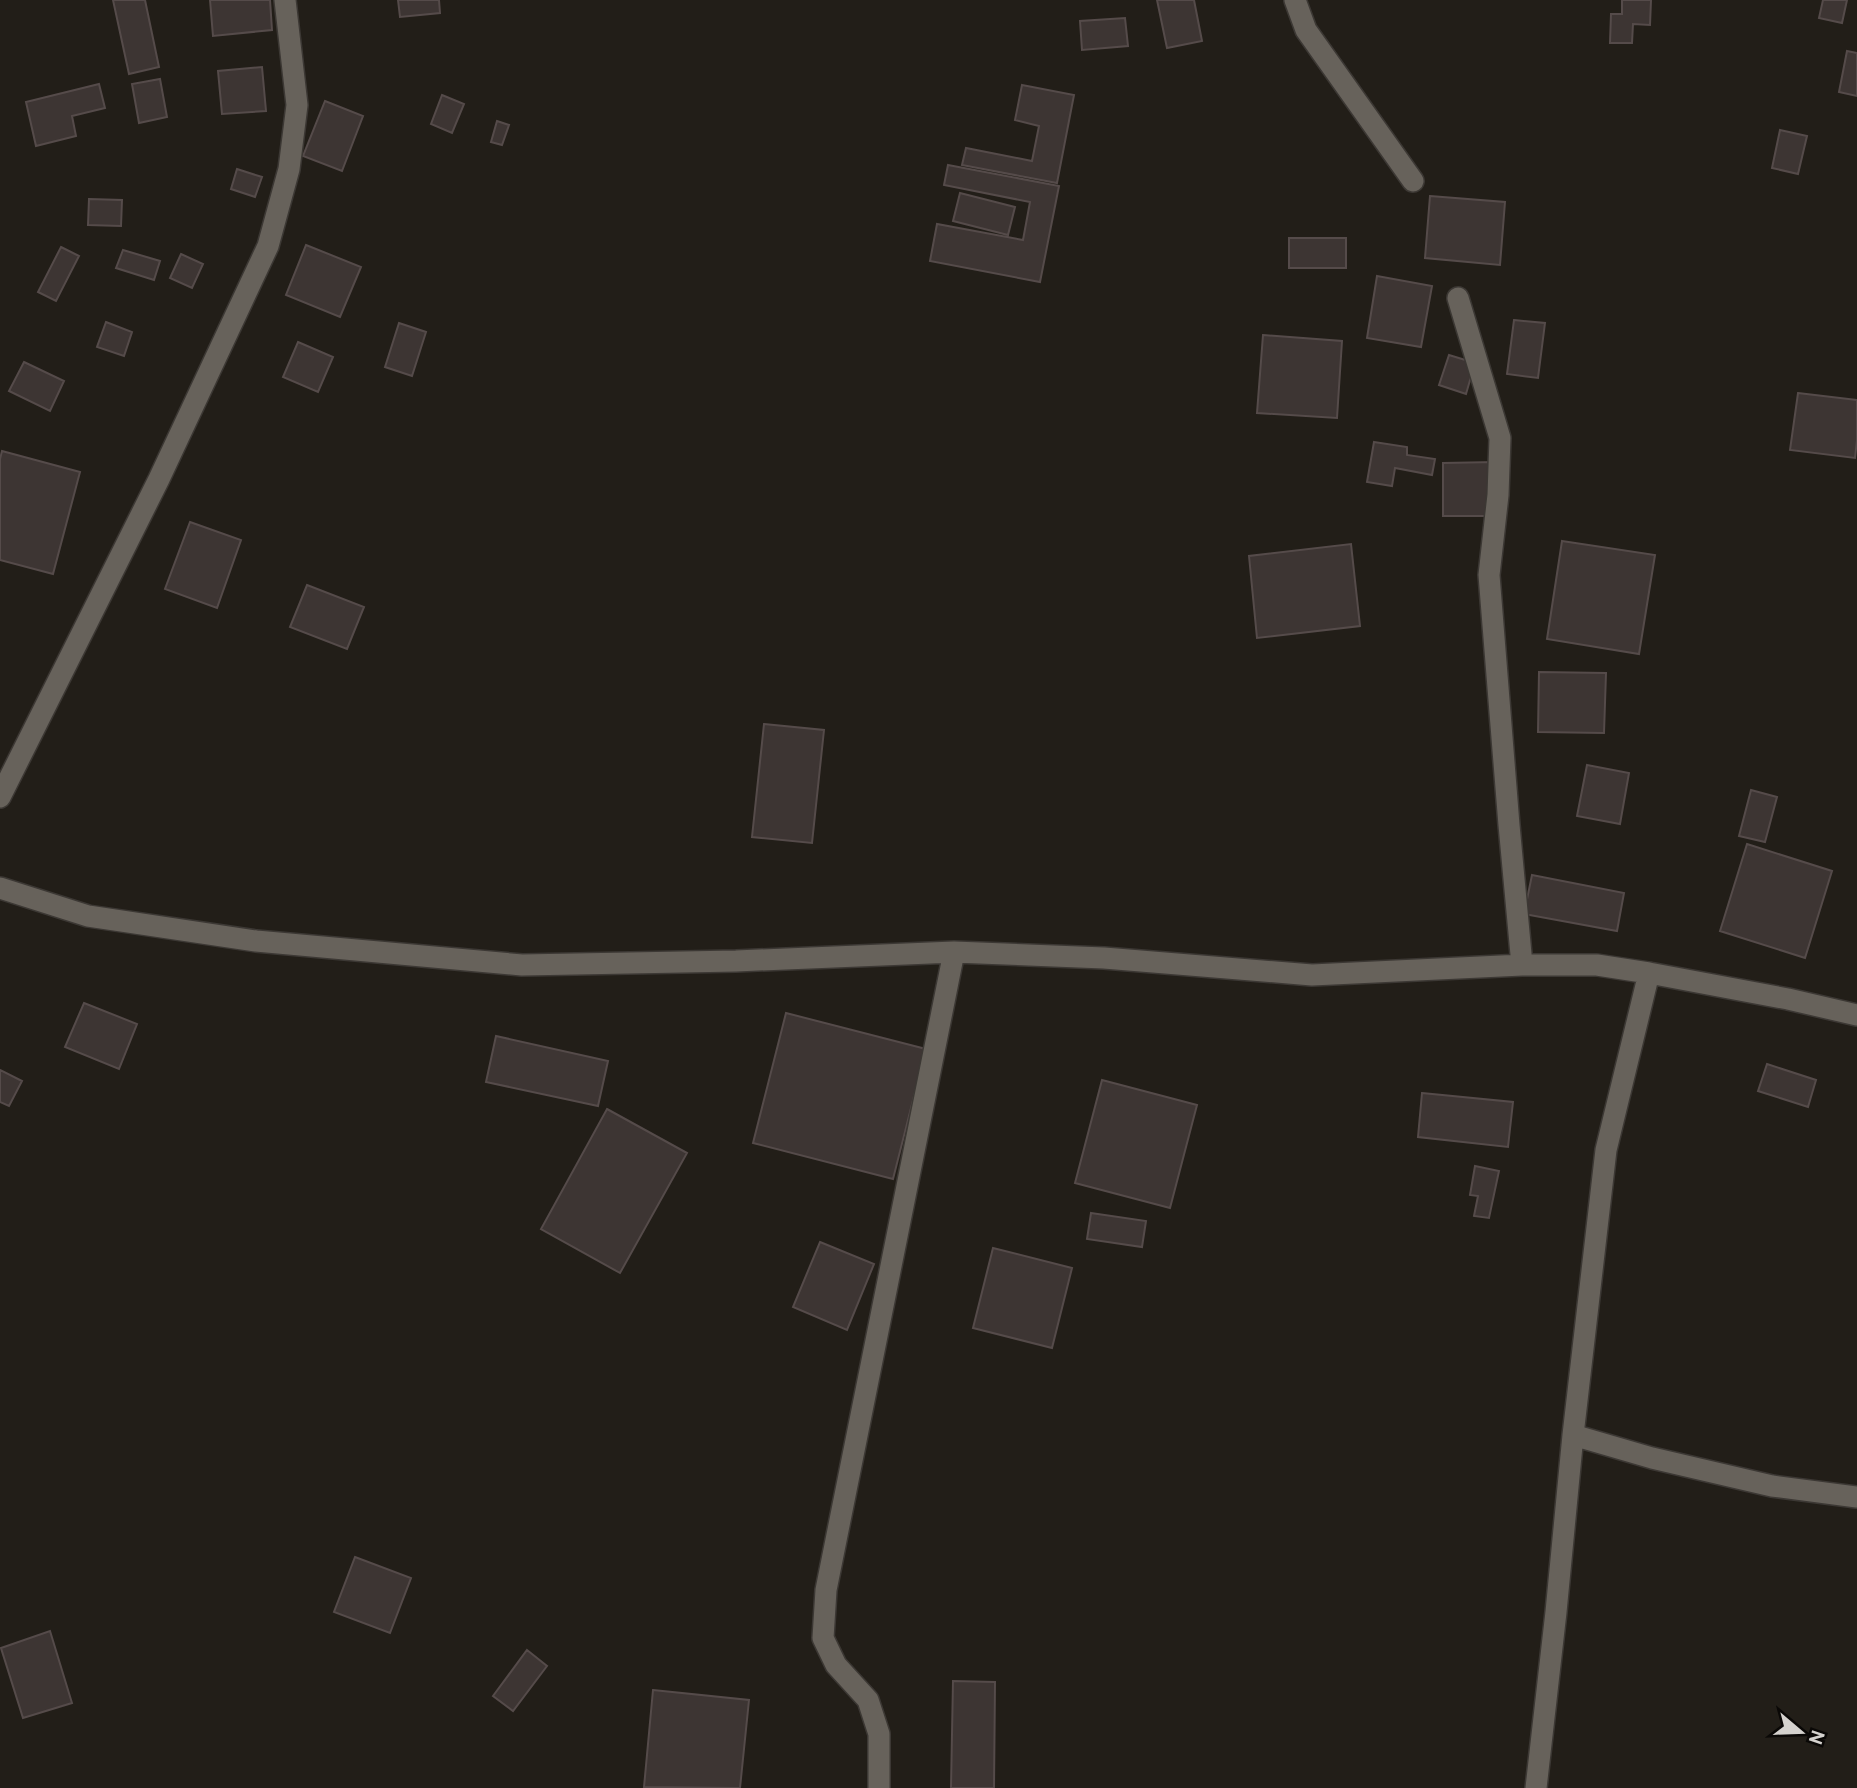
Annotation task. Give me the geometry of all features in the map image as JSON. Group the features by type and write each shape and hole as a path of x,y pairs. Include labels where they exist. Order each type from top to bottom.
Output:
{"street":[{"path":"0,797 159,479 268,246 289,169 297,105 285,0"},
{"path":"1295,0 1306,30 1413,181"},
{"path":"1458,298 1500,438 1498,495 1489,576 1522,965"},
{"path":"0,888 88,916 256,941 522,965 736,961 954,952 1104,958 1312,975 1522,965 1597,965 1857,1014"},
{"path":"879,1788 879,1734 868,1700 836,1665 823,1638 826,1590 954,952"},
{"path":"1536,1788 1606,1150 1649,973"},
{"path":"1573,1435 1652,1458 1772,1486 1857,1497"}],"building":[{"path":"113,0 145,0 159,67 129,74"},
{"path":"210,0 270,0 272,30 213,36"},
{"path":"398,0 439,0 440,13 400,17"},
{"path":"1157,0 1194,0 1202,41 1167,48"},
{"path":"1622,0 1651,0 1650,25 1633,24 1632,43 1610,43 1611,14 1622,14"},
{"path":"1823,0 1847,0 1842,23 1819,18"},
{"path":"1125,18 1128,46 1082,50 1080,21"},
{"path":"1847,51 1857,53 1857,96 1839,92"},
{"path":"262,67 266,111 222,114 218,71"},
{"path":"160,79 167,117 139,123 132,84"},
{"path":"99,84 105,108 72,116 76,136 36,146 26,102"},
{"path":"1022,85 1074,95 1057,183 962,165 966,148 1032,161 1039,126 1015,120"},
{"path":"442,95 464,104 452,133 431,124"},
{"path":"325,101 363,116 342,171 303,156"},
{"path":"497,121 509,125 502,145 491,142"},
{"path":"1780,130 1807,136 1798,174 1772,168"},
{"path":"948,165 1059,186 1040,282 930,261 937,224 1023,240 1030,202 944,185"},
{"path":"237,169 262,177 255,197 231,189"},
{"path":"960,193 1015,207 1008,235 953,221"},
{"path":"1430,196 1505,202 1500,265 1425,258"},
{"path":"89,199 122,200 121,226 88,225"},
{"path":"1289,238 1346,238 1346,268 1289,268"},
{"path":"306,245 361,267 340,317 286,295"},
{"path":"61,247 79,256 56,301 38,292"},
{"path":"123,250 160,261 154,280 116,268"},
{"path":"181,254 203,264 192,288 170,278"},
{"path":"1377,276 1432,286 1421,347 1367,338"},
{"path":"1514,320 1545,323 1538,378 1507,374"},
{"path":"106,322 132,332 124,356 97,347"},
{"path":"399,323 426,332 412,376 385,367"},
{"path":"1263,335 1342,341 1337,418 1257,413"},
{"path":"298,342 333,357 318,392 283,377"},
{"path":"1449,355 1475,363 1466,394 1439,385"},
{"path":"24,362 64,381 50,411 9,391"},
{"path":"1798,393 1857,400 1855,458 1790,450"},
{"path":"1374,442 1407,447 1407,455 1435,459 1432,475 1395,468 1392,486 1367,482"},
{"path":"2,451 80,472 53,574 0,560"},
{"path":"1495,462 1495,516 1443,516 1443,463"},
{"path":"190,522 241,540 217,608 165,589"},
{"path":"1562,541 1655,555 1639,654 1547,639"},
{"path":"1351,544 1360,626 1257,638 1249,556"},
{"path":"307,585 364,607 347,649 290,627"},
{"path":"1539,672 1606,673 1604,733 1538,732"},
{"path":"764,724 824,730 812,843 752,837"},
{"path":"1587,765 1629,773 1620,824 1577,816"},
{"path":"1751,790 1777,797 1765,842 1739,836"},
{"path":"1747,844 1832,871 1805,958 1720,931"},
{"path":"1532,875 1624,893 1617,931 1524,914"},
{"path":"84,1003 137,1024 119,1069 65,1047"},
{"path":"786,1013 926,1049 893,1179 753,1143"},
{"path":"496,1036 608,1061 598,1106 486,1082"},
{"path":"1767,1064 1816,1080 1808,1107 1758,1091"},
{"path":"0,1070 22,1081 9,1106 0,1102"},
{"path":"1102,1080 1197,1105 1170,1208 1075,1183"},
{"path":"1422,1093 1513,1102 1508,1147 1418,1137"},
{"path":"607,1109 687,1153 620,1273 541,1229"},
{"path":"1475,1166 1499,1171 1489,1218 1474,1216 1478,1196 1470,1195"},
{"path":"1091,1213 1146,1221 1142,1247 1087,1239"},
{"path":"820,1242 874,1264 847,1330 793,1307"},
{"path":"993,1248 1072,1268 1052,1348 973,1328"},
{"path":"355,1557 411,1578 390,1633 334,1612"},
{"path":"50,1631 72,1703 23,1718 1,1648"},
{"path":"527,1650 547,1666 513,1711 493,1696"},
{"path":"953,1681 995,1682 994,1788 951,1788"},
{"path":"653,1690 749,1700 740,1788 644,1787"}]}
